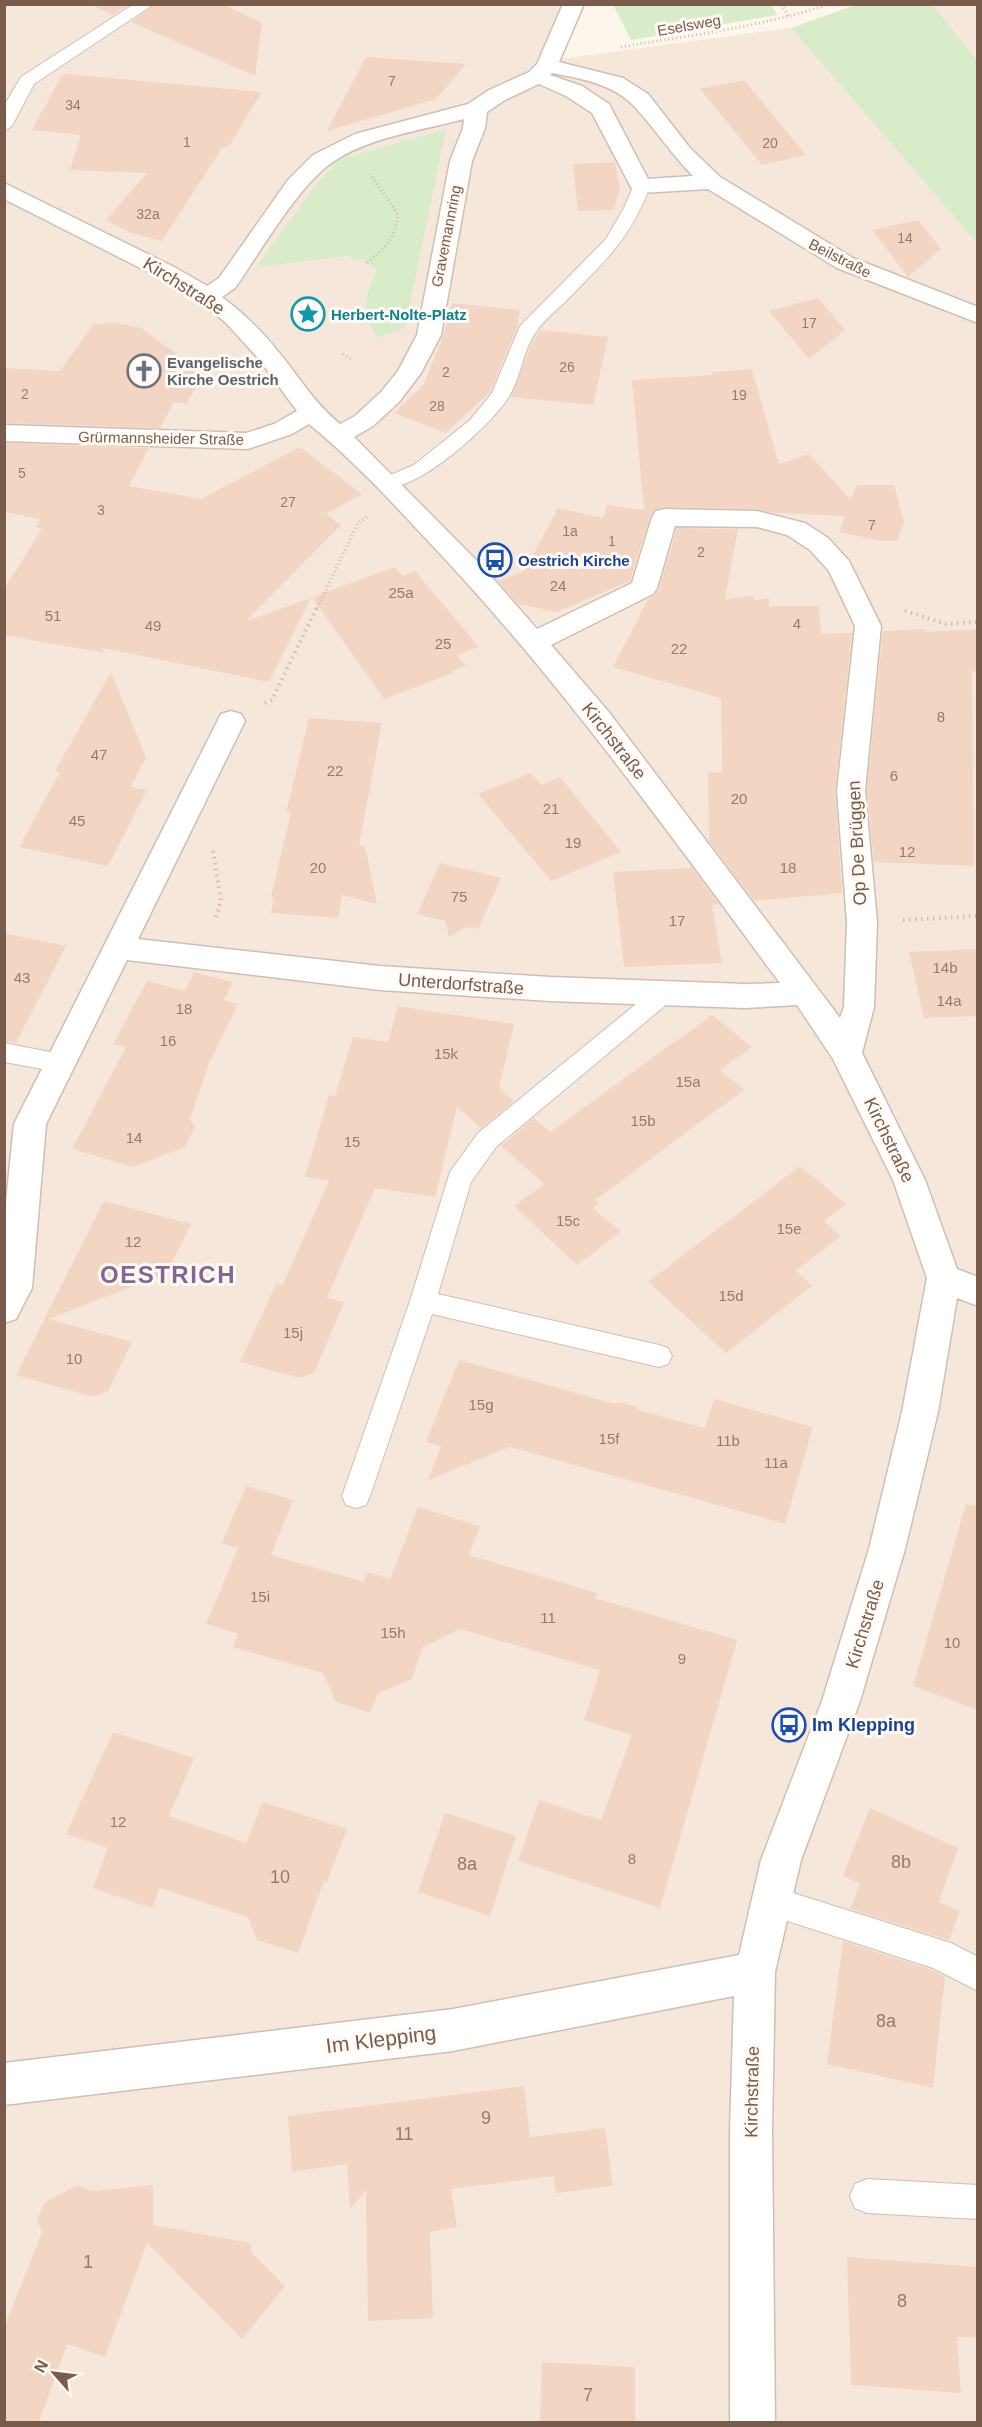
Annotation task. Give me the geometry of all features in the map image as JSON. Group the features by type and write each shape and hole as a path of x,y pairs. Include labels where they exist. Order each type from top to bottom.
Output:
{"street":[{"path":"207,297 227,283 259,241 296,185 321,160 342,148 363,140 476,109 545,66 574,4"},
{"path":"545,66 574,91 601,109 641,186 712,182"},
{"name":"Beilstraße","path":"545,66 579,72 615,83 628,91 640,99 682,153 712,182 844,263 978,316"},
{"name":"Gravemannring","path":"339,435 364,421 390,397 410,373 429,335 461,161 474,128 476,109"},
{"name":"Kirchstraße","path":"4,190 90,231 207,297 234,318 268,354 311,413 339,435 473,572 598,718 805,993 846,1053 909,1180 944,1278 920,1412 887,1549 841,1701 781,1860 755,1972 751,2131 753,2422"},
{"name":"Grürmannsheider Straße","path":"4,433 248,441 283,429 311,413"},
{"name":"Op De Brüggen","path":"532,642 580,621 644,588 665,517 757,519 796,529 819,544 840,567 868,626 851,791 862,922 859,1007 846,1053"},
{"path":"4,1309 15,1288 30,1124 231,721"},
{"name":"Unterdorfstraße","path":"119,948 380,978 550,989 745,996 805,993"},
{"path":"944,1278 978,1292"},
{"name":"Im Klepping","path":"4,2084 453,2030 755,1972"}],"lane":[{"path":"4,126 10,109 27,81 146,4"},
{"path":"393,488 421,469 477,424 501,394 527,330 613,242 633,208 641,186"},
{"path":"356,1496 423,1301 459,1179 487,1140 665,993"},
{"path":"4,1052 60,1063"},
{"path":"423,1301 659,1356"},
{"path":"771,1901 940,1954 978,1975"},
{"path":"867,2196 978,2202"}],"path":[{"path":"782,4 789,18"},
{"name":"Eselsweg","path":"545,66 789,18 829,4"},
{"path":"367,262 389,246 393,239 398,214 368,168"},
{"path":"344,354 353,360"},
{"path":"231,721 272,699 358,524 393,488"},
{"path":"904,611 946,624 978,622"},
{"path":"862,922 978,916"}],"shaded area":[{"path":"5,5 563,5 537,62 791,28 977,243 977,2422 5,2422"},
{"path":"933,5 977,5 977,60"}],"green space":[{"path":"858,4 933,5 977,60 977,243 791,28"},
{"path":"613,5 772,5 777,15 631,40"},
{"path":"446,129 405,328 377,338 368,320 366,304 377,270 367,263 348,256 256,267 315,186 339,160"}],"building":[{"path":"90,4 129,4 113,15"},
{"path":"156,4 222,4 262,23 255,76 131,22"},
{"path":"366,57 466,64 436,99 327,131"},
{"path":"62,75 262,92 229,146 222,148 162,241 131,233 106,220 147,173 70,170 81,135 32,130"},
{"path":"744,80 806,155 762,165 700,89"},
{"path":"615,162 620,187 614,210 578,211 573,164"},
{"path":"918,220 941,249 908,277 872,230"},
{"path":"818,298 845,330 809,359 769,311"},
{"path":"452,303 520,310 517,328 490,392 446,433 394,413 424,384 443,336"},
{"name":"Evangelische Kirche Oestrich","path":"112,322 141,328 204,374 186,404 174,402 160,428 4,423 4,368 60,371 93,325"},
{"path":"540,330 608,337 593,405 511,397 530,348"},
{"path":"752,369 779,464 809,454 851,500 857,485 894,485 904,522 897,541 881,541 839,532 845,516 774,513 757,509 665,507 656,509 650,516 630,581 557,612 518,604 498,581 524,571 558,508 603,518 607,505 644,510 632,380 713,375 712,372"},
{"path":"4,443 149,448 129,486 201,499 300,447 362,494 326,514 341,525 246,621 311,598 269,682 102,648 104,653 4,635 4,590 42,528 35,527 40,519 4,512"},
{"path":"677,528 738,529 725,599 753,596 755,600 769,598 769,606 819,606 821,634 852,633 835,791 842,893 754,901 709,841 708,772 722,773 721,698 613,667 648,599 659,589"},
{"path":"395,567 403,576 415,571 479,647 457,655 466,666 384,699 312,597"},
{"path":"924,629 925,632 978,629 978,671 972,671 974,866 874,862 867,791 883,631"},
{"path":"111,672 146,757 131,787 147,790 108,866 19,847 60,772 55,771"},
{"path":"309,718 382,723 359,846 365,846 377,904 342,895 338,918 271,913 274,899 271,896 291,812 286,812"},
{"path":"531,773 541,785 560,777 621,852 551,881 478,794"},
{"path":"440,863 501,878 478,929 466,927 449,937 445,921 417,914"},
{"path":"692,868 719,904 712,905 722,963 624,967 613,872"},
{"path":"4,933 66,946 16,1043 4,1041"},
{"path":"978,949 978,1016 924,1018 909,952"},
{"path":"194,972 233,982 224,1000 238,1004 208,1066 190,1119 195,1127 185,1147 133,1167 72,1149 126,1047 113,1044 147,981 185,991"},
{"path":"398,1006 514,1024 499,1088 514,1101 481,1128 457,1107 435,1197 375,1188 327,1298 344,1302 314,1373 300,1378 240,1362 276,1284 282,1286 329,1181 305,1177 329,1095 335,1096 353,1037 388,1042"},
{"path":"712,1015 752,1047 720,1070 744,1090 595,1200 599,1203 593,1208 621,1232 577,1265 514,1206 544,1184 501,1146 534,1118 550,1132"},
{"path":"800,1166 846,1204 824,1221 841,1236 796,1271 812,1286 726,1353 648,1282"},
{"path":"104,1201 191,1224 167,1273 49,1319 132,1342 108,1391 94,1397 16,1375"},
{"path":"459,1360 615,1404 619,1402 636,1407 638,1410 705,1428 714,1399 813,1427 785,1524 510,1447 428,1480 441,1446 426,1442"},
{"path":"246,1486 293,1500 271,1555 364,1582 368,1572 390,1579 418,1507 480,1526 469,1555 597,1593 595,1598 737,1640 660,1908 518,1861 539,1800 601,1820 632,1735 584,1720 600,1670 460,1629 423,1647 412,1679 378,1693 370,1713 336,1702 323,1673 233,1647 238,1634 206,1624 238,1548 222,1543"},
{"path":"966,1504 978,1506 978,1710 913,1686"},
{"path":"113,1732 194,1758 169,1816 246,1843 263,1802 347,1829 327,1882 324,1881 298,1953 257,1940 248,1917 160,1888 152,1908 93,1888 108,1848 66,1834"},
{"path":"870,1808 958,1848 939,1902 960,1911 949,1940 850,1909 860,1884 843,1876"},
{"path":"445,1813 516,1836 490,1916 418,1892"},
{"path":"843,1941 932,1970 945,1977 933,2088 827,2064"},
{"path":"524,2086 530,2137 605,2128 613,2186 556,2193 554,2176 451,2189 457,2227 430,2232 433,2318 368,2321 366,2190 350,2209 347,2164 292,2172 288,2116"},
{"path":"77,2185 93,2191 153,2185 153,2225 251,2243 251,2252 285,2286 242,2339 147,2243 105,2357 67,2344 39,2422 4,2422 4,2328 42,2232 37,2220 44,2203"},
{"path":"847,2257 978,2267 978,2338 957,2337 961,2393 851,2385"},
{"path":"542,2362 635,2367 635,2422 540,2422"}],"place":[{"name":"Herbert-Nolte-Platz","path":"308,314"},
{"name":"Evangelische Kirche Oestrich","path":"144,371"},
{"name":"Oestrich Kirche","path":"495,560"},
{"name":"Im Klepping","path":"789,1725"}],"district":[{"name":"OESTRICH","path":"168,1274"}]}
